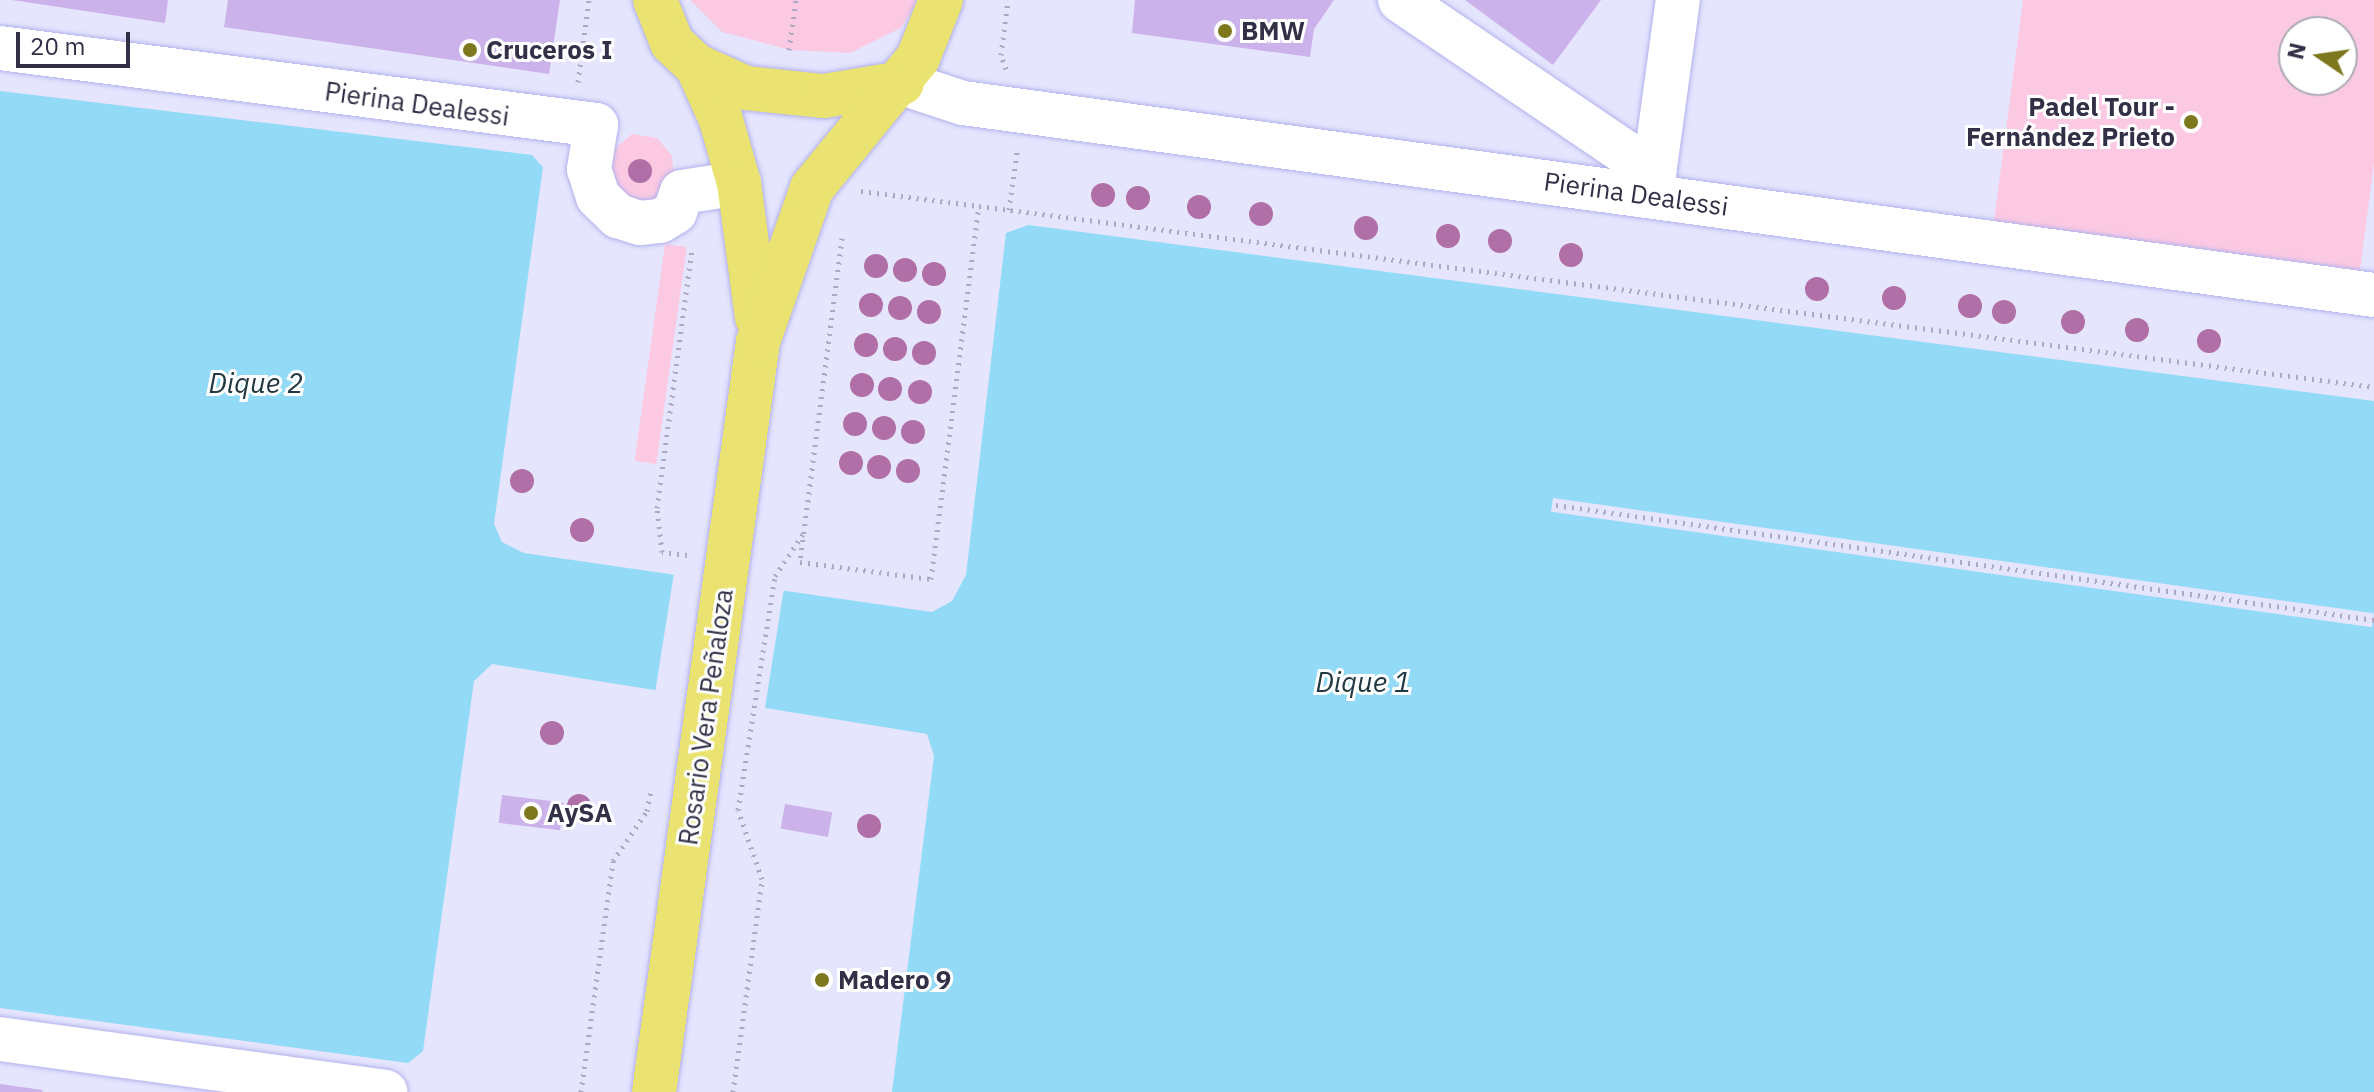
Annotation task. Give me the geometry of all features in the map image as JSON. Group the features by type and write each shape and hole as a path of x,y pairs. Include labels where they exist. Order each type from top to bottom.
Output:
{"main road":[{"path":"655,0 672,43 697,66 746,88 803,97 902,83"},
{"name":"Rosario Vera Peñaloza","path":"654,1092 693,811 705,576 758,342 812,188 902,83 918,58 941,0"},
{"name":"Rosario Vera Peñaloza","path":"697,66 721,120 720,187 758,342"}],"street":[{"path":"1400,0 1652,184 1678,0"},
{"name":"Pierina Dealessi","path":"0,48 573,124"},
{"name":"Pierina Dealessi","path":"902,83 963,103 1652,184 2374,295"},
{"path":"573,124 596,125 589,169 598,197 618,216 640,223 660,221 675,212 682,192 720,187"},
{"path":"0,1039 385,1092"}],"path":[{"path":"573,124 589,0"},
{"path":"705,576 687,555 662,552 657,508 720,187"},
{"path":"848,189 2374,387"},
{"path":"844,221 800,562 931,579 979,206"},
{"path":"1556,505 2374,620"},
{"path":"733,1092 762,879 738,810 775,576 804,533"},
{"path":"581,1092 613,861 647,811 652,781"}],"shaded area":[{"path":"690,0 918,0 901,28 850,53 790,50 722,32"},
{"name":"Padel Tour - Fernández Prieto","path":"2023,0 2374,0 2374,163 2360,270 1994,221"},
{"path":"632,134 657,138 672,156 674,179 652,204 619,200 605,157"},
{"path":"665,244 687,247 656,464 635,461"}],"water":[{"name":"Dique 1","path":"0,91 532,155 543,167 494,524 502,542 524,553 932,612 952,601 966,575 1006,233 1028,225 2374,401 2374,1092 892,1092 934,756 927,734 492,664 474,681 423,1051 408,1063 0,1008"}],"pier":[{"path":"1553,498 2374,613 2372,627 1551,512"},
{"path":"674,573 784,590 764,712 655,694"}],"building":[{"path":"12,0 168,0 165,23"},
{"name":"Cruceros I","path":"228,0 560,0 549,74 224,27"},
{"path":"1135,0 1334,0 1314,29 1310,57 1132,33"},
{"path":"1465,0 1601,0 1553,65"},
{"name":"AySA","path":"502,795 564,803 560,830 499,823"},
{"path":"785,804 832,812 828,837 781,829"},
{"path":"0,1084 43,1090 0,1092"}],"place":[{"name":"BMW","path":"1225,31"},
{"name":"Cruceros I","path":"470,50"},
{"name":"Padel Tour - Fernández Prieto","path":"2191,122"},
{"name":"AySA","path":"531,813"},
{"name":"Madero 9","path":"822,980"}],"water label":[{"name":"Dique 2","path":"256,383"}]}
